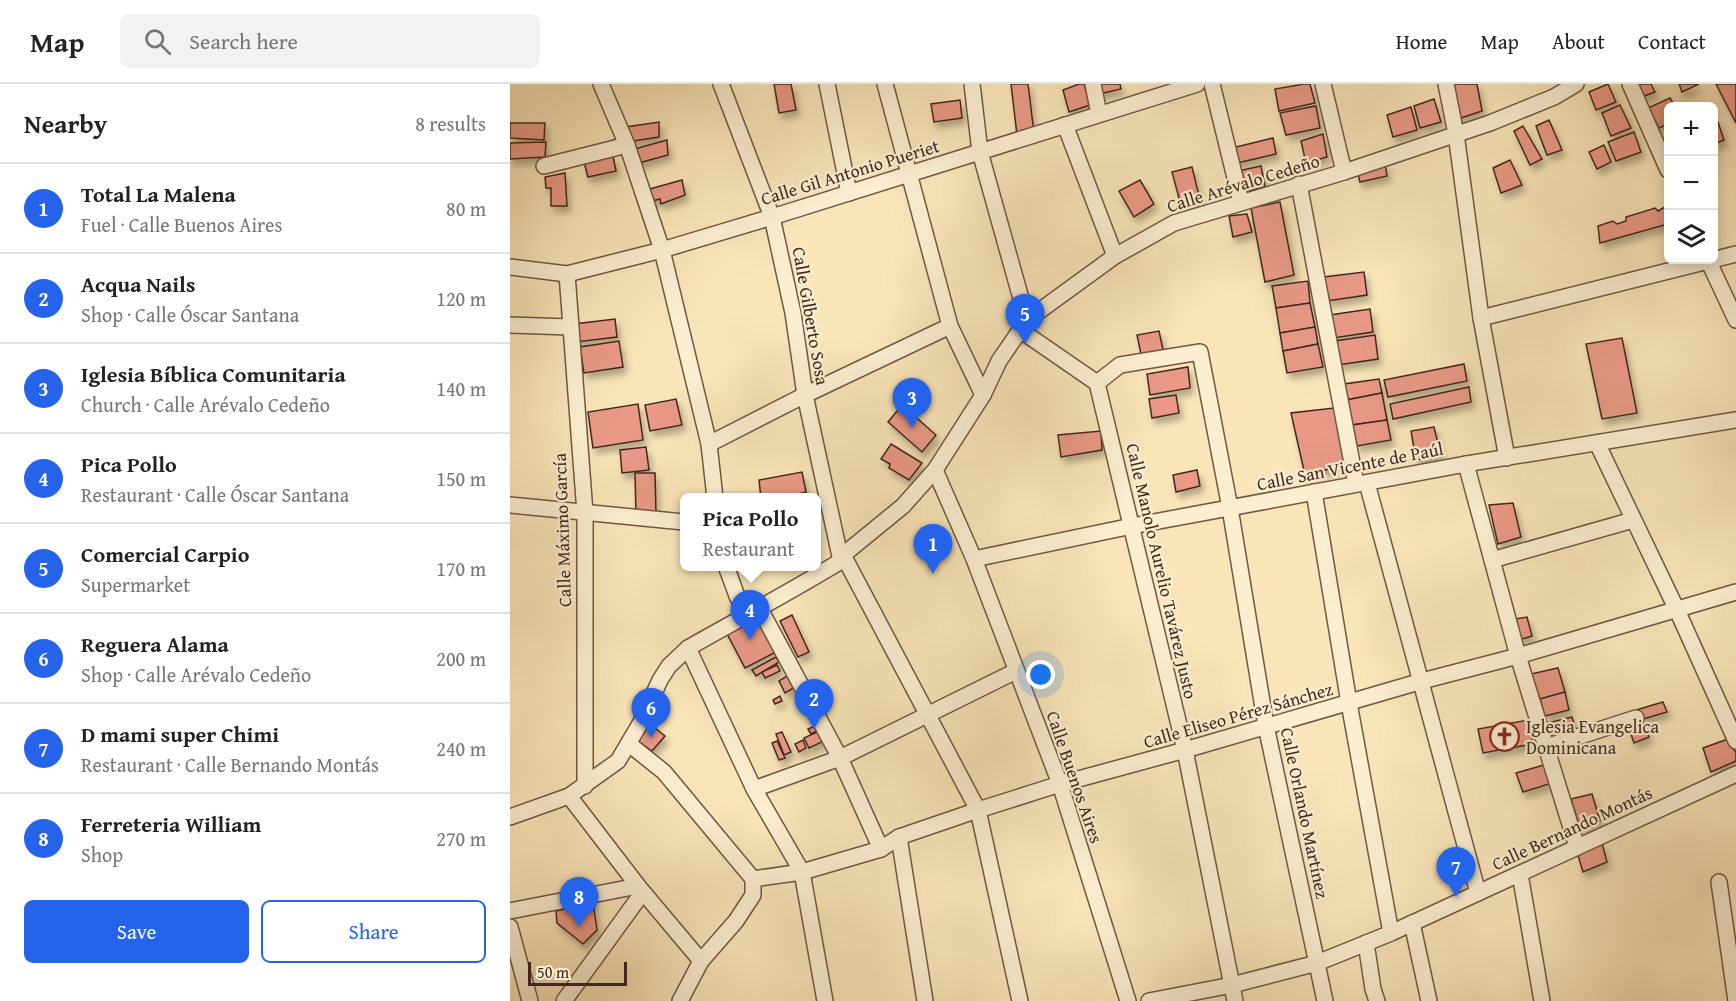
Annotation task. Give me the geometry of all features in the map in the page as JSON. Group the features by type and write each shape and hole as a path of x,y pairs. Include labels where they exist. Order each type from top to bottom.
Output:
{"street":[{"path":"601,84 627,145 662,250 709,444 714,493"},
{"name":"Calle Gilberto Sosa","path":"721,84 772,218 793,313 805,395 842,558 929,715 978,810 1020,1001"},
{"path":"827,84 849,193"},
{"path":"885,84 950,326 983,395"},
{"path":"972,84 980,152 1024,325 1097,383"},
{"path":"1093,84 1099,114"},
{"name":"Calle Gil Antonio Pueriet","path":"510,267 567,274 662,250 772,218 1197,84"},
{"path":"1212,84 1241,202"},
{"path":"1323,84 1344,172"},
{"path":"1446,84 1456,134 1481,318 1507,458"},
{"name":"Calle Arévalo Cedeño","path":"510,817 569,796 618,761 629,744 660,680 674,661 688,648 786,594 842,558 903,506 935,470 983,395 999,361 1024,325 1115,256 1174,223 1344,172 1490,123 1554,97 1576,84"},
{"path":"1630,84 1664,161"},
{"path":"1065,125 1115,256"},
{"path":"544,166 627,145"},
{"path":"1299,184 1362,484 1422,681 1478,893"},
{"path":"1718,258 1736,255"},
{"path":"1481,318 1693,264"},
{"path":"1711,264 1736,320"},
{"name":"Calle Máximo García","path":"567,274 585,513 585,786"},
{"path":"510,325 570,327"},
{"path":"709,444 950,326"},
{"name":"Calle Orlando Martínez","path":"1097,383 1120,365 1200,352 1230,508 1266,726 1325,1001"},
{"name":"Calle Manolo Aurelio Tavárez Justo","path":"1097,383 1185,750 1234,1001"},
{"name":"Calle San Vicente de Paúl","path":"974,560 1132,526 1466,464 1736,420"},
{"path":"1597,443 1677,610 1736,741"},
{"path":"1466,464 1518,656 1577,847"},
{"name":"Calle Buenos Aires","path":"935,470 974,560 1060,784 1128,1001"},
{"path":"1314,492 1349,703 1391,933"},
{"path":"510,505 680,522"},
{"path":"1492,560 1633,520"},
{"path":"727,571 732,586 753,611 840,758 881,849"},
{"name":"Calle Eliseo Pérez Sánchez","path":"753,879 802,872 881,849 899,837 1060,784 1518,656 1736,592"},
{"path":"688,648 754,789 802,872 825,1001"},
{"path":"754,789 840,758 1016,671"},
{"path":"1546,747 1636,718"},
{"path":"629,744 664,772 753,879 753,895 736,921 701,961 680,1001"},
{"name":"Calle Bernando Montás","path":"1149,1001 1232,985 1317,963 1391,933 1736,774"},
{"path":"569,796 640,889 701,961"},
{"path":"899,837 925,1001"},
{"path":"1520,874 1542,1001"},
{"path":"1719,882 1736,1001"},
{"path":"510,911 640,889"},
{"path":"564,1001 640,889"},
{"path":"1412,923 1429,1001"},
{"path":"510,927 530,1001"},
{"path":"1366,943 1377,1001"}],"building":[{"path":"774,84 791,84 796,110 779,113"},
{"path":"1011,84 1028,84 1034,133 1017,135"},
{"path":"1084,84 1090,105 1069,112 1063,90"},
{"path":"1097,84 1120,84 1121,89 1099,94"},
{"path":"1310,84 1315,103 1279,111 1275,89"},
{"path":"1451,84 1477,84 1482,111 1458,119"},
{"path":"1608,84 1616,102 1596,110 1589,92"},
{"path":"1636,84 1651,84 1655,92 1641,97"},
{"path":"1679,84 1699,84 1682,92"},
{"path":"1716,84 1736,84 1736,123"},
{"path":"1670,98 1672,102 1664,102 1664,126 1659,128 1648,108"},
{"path":"1434,99 1441,122 1420,128 1414,106"},
{"path":"960,100 962,118 934,122 931,104"},
{"path":"1620,105 1631,128 1611,136 1602,113"},
{"path":"1316,106 1320,128 1286,135 1280,113"},
{"path":"1411,107 1417,130 1393,137 1387,115"},
{"path":"1549,120 1562,150 1547,155 1536,126"},
{"path":"659,122 659,137 627,142 626,127"},
{"path":"1718,122 1724,140 1718,142"},
{"path":"510,123 545,123 544,140 510,138"},
{"path":"1523,126 1542,159 1530,165 1514,131"},
{"path":"1634,132 1641,152 1616,161 1608,142"},
{"path":"1323,134 1327,157 1306,163 1301,141"},
{"path":"1273,138 1276,154 1237,163 1232,148"},
{"path":"667,140 668,155 635,164 631,150"},
{"path":"546,142 545,157 510,159 510,143"},
{"path":"1604,145 1611,162 1597,169 1589,152"},
{"path":"613,156 616,171 588,177 584,162"},
{"path":"1510,160 1522,185 1501,193 1493,168"},
{"path":"1385,163 1387,176 1360,182 1357,171"},
{"path":"1261,166 1265,187 1243,192 1238,171"},
{"path":"1192,167 1201,204 1182,209 1172,172"},
{"path":"565,173 567,206 551,206 551,188 546,188 545,177"},
{"path":"682,180 685,195 661,204 660,199 648,202 646,190"},
{"path":"1140,180 1154,204 1134,217 1119,191"},
{"path":"1280,202 1294,275 1265,282 1251,208"},
{"path":"1655,208 1658,211 1664,208 1664,225 1600,243 1598,226 1613,221 1617,224 1626,221 1626,217"},
{"path":"1247,214 1252,232 1233,237 1229,216"},
{"path":"1364,272 1367,295 1327,301 1324,277"},
{"path":"1308,281 1310,303 1276,308 1272,286"},
{"path":"1310,303 1315,327 1280,333 1276,308"},
{"path":"1370,309 1373,332 1333,338 1330,315"},
{"path":"615,319 617,337 576,342 574,324"},
{"path":"1315,327 1318,344 1283,351 1280,333"},
{"path":"1159,331 1163,350 1141,354 1137,335"},
{"path":"1375,335 1378,359 1338,365 1335,341"},
{"path":"1622,338 1637,413 1602,419 1586,344"},
{"path":"619,341 623,367 584,373 580,347"},
{"path":"1318,344 1323,367 1287,373 1283,351"},
{"path":"1464,364 1467,381 1388,397 1384,380"},
{"path":"1188,367 1190,388 1150,395 1147,374"},
{"path":"1379,379 1382,393 1346,400 1344,384"},
{"path":"1469,387 1471,402 1393,419 1390,404"},
{"path":"1382,393 1387,420 1352,425 1346,400"},
{"path":"1176,395 1179,413 1152,418 1149,399"},
{"path":"676,399 682,425 650,431 645,405"},
{"path":"638,404 643,440 593,448 588,412"},
{"path":"902,405 936,435 922,452 888,422"},
{"path":"1334,408 1346,465 1305,475 1291,413"},
{"path":"1387,420 1391,440 1357,446 1352,425"},
{"path":"1434,427 1441,456 1416,460 1411,431"},
{"path":"1101,431 1102,450 1061,457 1058,435"},
{"path":"891,444 922,463 909,480 889,468 890,464 881,459"},
{"path":"646,447 649,470 622,473 620,450"},
{"path":"1197,470 1200,486 1176,492 1173,475"},
{"path":"802,472 806,492 760,493 759,480"},
{"path":"635,473 655,473 656,515 636,515"},
{"path":"1513,503 1521,537 1498,544 1489,505"},
{"path":"756,612 776,652 745,668 724,628"},
{"path":"792,615 809,652 798,657 780,621"},
{"path":"1527,617 1532,636 1519,640 1515,619"},
{"path":"776,657 779,662 756,676 752,670"},
{"path":"777,665 780,671 765,678 762,672"},
{"path":"1558,668 1565,692 1540,699 1531,674"},
{"path":"790,674 797,686 785,693 779,681"},
{"path":"1565,692 1569,710 1545,716 1540,699"},
{"path":"780,696 782,701 775,704 773,700"},
{"path":"1663,702 1667,712 1640,720 1636,710"},
{"path":"1572,717 1577,733 1553,740 1548,723"},
{"name":"Iglesia Evangelica Dominicana","path":"1528,720 1533,744 1483,753 1478,729"},
{"path":"1643,722 1649,737 1634,743 1628,725"},
{"path":"650,724 665,736 652,751 638,741"},
{"path":"819,724 821,729 811,734 808,729"},
{"path":"821,730 826,740 809,748 804,738"},
{"path":"782,732 791,752 784,755 776,734"},
{"path":"1728,739 1736,753 1736,761 1711,772 1703,748"},
{"path":"803,740 806,748 799,752 795,744"},
{"path":"777,741 785,758 779,760 772,743"},
{"path":"1544,765 1549,784 1523,792 1516,773"},
{"path":"1592,794 1600,821 1580,828 1571,799"},
{"path":"1602,843 1607,862 1583,872 1577,852"},
{"path":"593,903 597,930 583,944 557,923 556,911"}],"place":[{"name":"Comercial Carpio","path":"1025,344"},
{"name":"Iglesia Bíblica Comunitaria","path":"912,428"},
{"name":"Total La Malena","path":"933,574"},
{"name":"Pica Pollo","path":"750,640"},
{"name":"Acqua Nails","path":"814,729"},
{"name":"Iglesia Evangelica Dominicana","path":"1505,736"},
{"name":"Reguera Alama","path":"651,738"},
{"name":"D mami super Chimi","path":"1456,897"},
{"name":"Ferreteria William","path":"579,927"}]}
